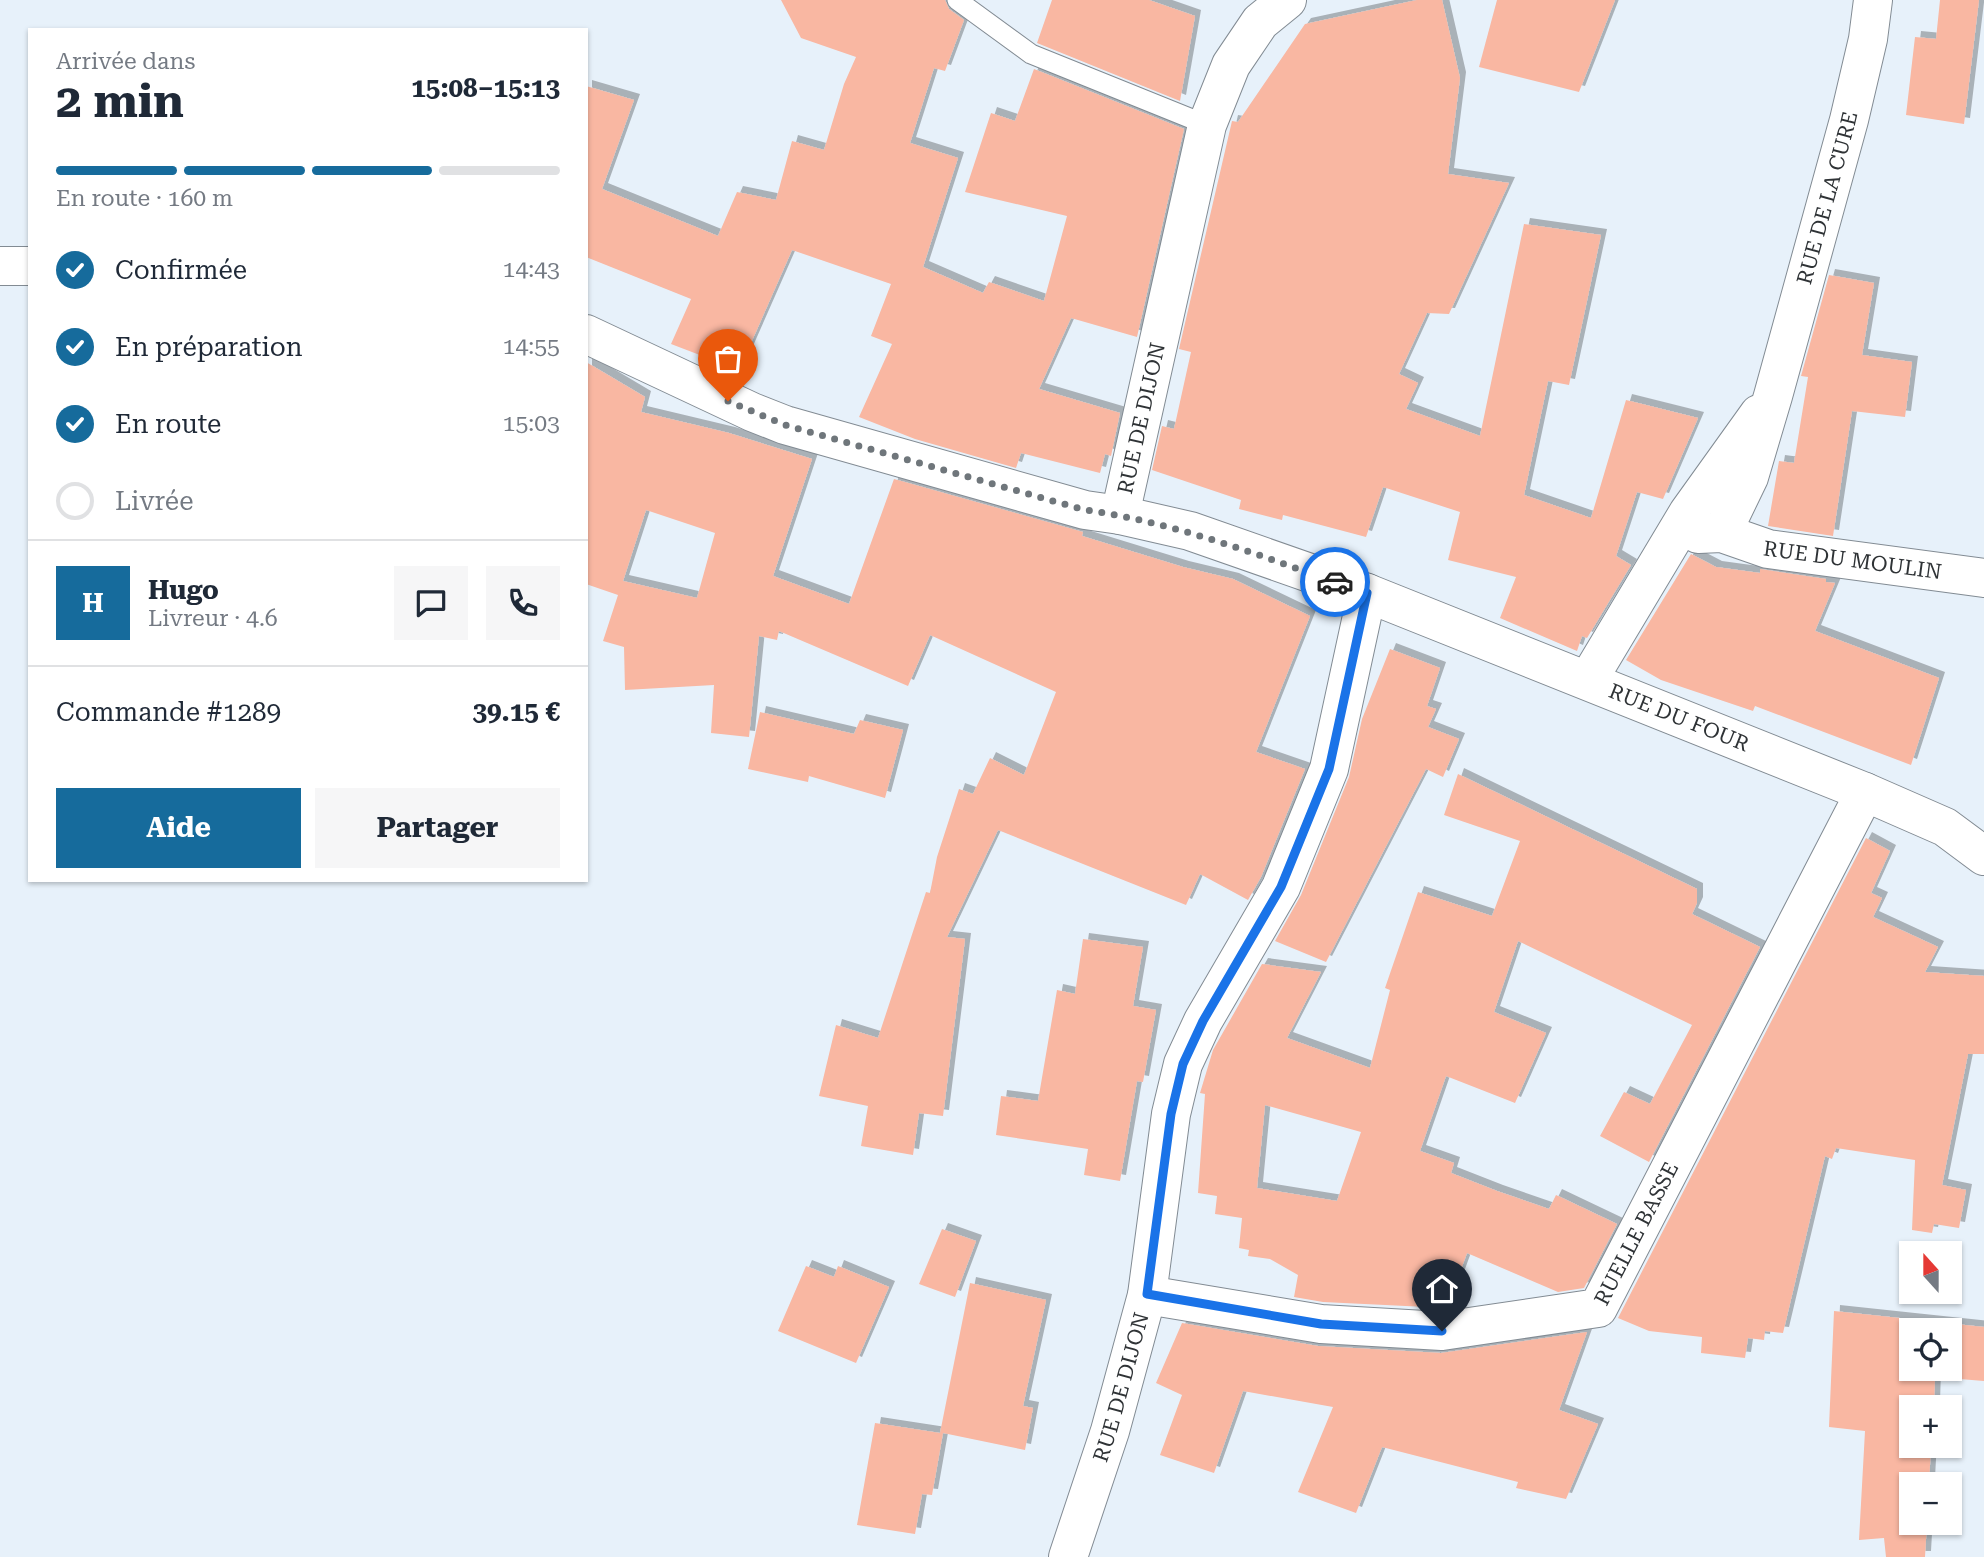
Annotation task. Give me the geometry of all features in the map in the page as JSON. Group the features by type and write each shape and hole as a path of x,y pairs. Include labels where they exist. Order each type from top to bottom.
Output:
{"street":[{"name":"RUE DE DIJON","path":"1068,1557 1110,1431 1147,1294 1171,1114 1183,1064 1203,1021 1281,887 1329,769 1367,593 1190,531 1121,515 1207,125 1231,65 1260,22 1287,0"},
{"name":"RUE DE LA CURE","path":"1722,533 1749,477 1773,396 1849,120 1868,39 1873,0"},
{"path":"0,266 28,266"},
{"path":"588,335 785,425 1085,510 1121,515"},
{"name":"RUE DE LA CURE","path":"1588,680 1675,535 1740,438 1773,396"},
{"path":"1675,535 1722,533"},
{"name":"RUE DU MOULIN","path":"1722,533 1768,549 1984,578"},
{"name":"RUE DU FOUR","path":"1367,593 1865,792 1945,827 1984,856"},
{"name":"RUELLE BASSE","path":"1147,1294 1321,1324 1442,1331 1598,1308 1865,792"}],"lane":[{"path":"957,0 1031,54 1207,125"}],"building":[{"path":"781,0 945,0 949,9 964,20 945,71 934,68 910,143 958,158 923,267 983,293 989,282 1044,301 1067,216 965,192 991,113 1015,121 1034,69 1184,129 1137,337 1071,318 1039,389 1120,413 1111,456 1105,454 1100,473 1021,453 1016,468 915,439 859,417 892,344 871,336 891,284 792,250 739,370 671,344 691,299 588,258 588,87 634,100 602,189 718,236 737,192 776,200 792,141 824,150 844,84 856,57 801,38"},
{"path":"1052,0 1149,0 1195,16 1180,101 1037,43"},
{"path":"1417,0 1442,0 1460,78 1448,174 1509,183 1449,314 1427,313 1399,374 1418,383 1406,409 1480,436 1524,224 1601,235 1569,385 1548,381 1524,495 1591,518 1626,400 1698,418 1663,499 1637,492 1616,556 1631,565 1587,638 1582,636 1577,651 1500,618 1516,577 1448,560 1460,512 1383,487 1366,537 1283,515 1282,520 1239,509 1241,500 1152,470 1162,426 1174,429 1191,352 1179,349 1232,121 1238,122 1305,24"},
{"path":"1497,0 1615,0 1579,92 1479,67"},
{"path":"1940,0 1979,0 1964,124 1906,115 1915,37 1936,39"},
{"path":"1829,275 1874,283 1862,355 1912,362 1905,417 1852,411 1833,536 1768,526 1779,461 1794,463 1808,377 1801,376"},
{"path":"588,363 645,397 641,412 729,433 812,459 773,576 849,604 894,479 1083,532 1082,536 1183,567 1233,579 1310,616 1256,752 1305,769 1261,877 1248,900 1200,874 1186,905 998,830 947,937 965,939 943,1116 919,1113 913,1155 861,1146 868,1106 819,1096 836,1025 878,1038 926,892 930,893 937,857 959,789 973,794 990,758 1024,775 1056,692 930,635 908,686 779,631 777,640 759,636 749,737 711,733 714,685 625,690 624,647 603,641 618,595 588,585","holes":["646,510 715,533 697,598 623,581"]},
{"path":"1691,554 1716,567 1760,573 1760,569 1826,579 1826,582 1835,583 1815,631 1939,678 1911,765 1755,706 1753,711 1661,680 1626,660"},
{"path":"1390,649 1440,668 1427,706 1436,709 1428,727 1459,739 1443,777 1426,769 1326,962 1275,941 1301,895 1349,777 1362,719"},
{"path":"760,712 854,734 860,720 903,730 885,798 809,776 808,782 748,769"},
{"path":"1458,774 1697,889 1697,903 1692,914 1760,947 1649,1162 1600,1136 1624,1092 1650,1104 1692,1025 1518,941 1494,1012 1546,1033 1515,1103 1446,1076 1420,1151 1454,1163 1451,1173 1497,1191 1549,1209 1556,1195 1617,1224 1584,1288 1558,1292 1467,1253 1447,1308 1323,1302 1294,1297 1298,1275 1270,1259 1248,1256 1249,1250 1239,1248 1242,1218 1215,1214 1217,1196 1198,1193 1205,1094 1200,1093 1213,1050 1262,964 1321,972 1287,1038 1370,1068 1390,990 1385,988 1418,892 1492,916 1520,841 1444,815","holes":["1265,1105 1361,1132 1337,1201 1257,1188"]},
{"path":"1866,838 1890,851 1871,893 1882,898 1873,917 1938,947 1925,972 1984,976 1984,1054 1968,1054 1942,1185 1966,1190 1959,1228 1934,1224 1932,1233 1912,1230 1915,1160 1836,1148 1832,1159 1825,1156 1783,1333 1765,1331 1764,1340 1748,1338 1745,1358 1701,1353 1702,1337 1649,1331 1618,1318"},
{"path":"1083,939 1143,947 1133,1006 1156,1010 1143,1082 1137,1081 1120,1181 1084,1175 1088,1149 996,1135 1001,1096 1038,1101 1057,990 1075,994"},
{"path":"942,1229 976,1241 955,1297 919,1284"},
{"path":"806,1266 834,1277 838,1266 889,1287 856,1363 778,1331"},
{"path":"970,1283 1046,1300 1023,1406 1033,1408 1025,1450 943,1433 932,1495 922,1494 915,1534 857,1525 875,1423 940,1433"},
{"path":"1834,1311 1900,1318 1899,1381 1935,1381 1934,1395 1899,1395 1899,1458 1930,1458 1930,1472 1899,1472 1899,1535 1926,1535 1925,1557 1886,1557 1884,1538 1859,1540 1865,1431 1829,1427"},
{"path":"1182,1323 1318,1346 1441,1353 1587,1332 1559,1410 1598,1424 1566,1499 1516,1488 1518,1482 1382,1447 1356,1513 1298,1492 1333,1407 1243,1391 1214,1473 1160,1455 1182,1395 1156,1383"},
{"path":"1962,1325 1984,1327 1984,1381 1962,1379"}],"way so far":[{"path":"728,401 785,425 1085,510 1121,515 1190,531 1335,582"}],"route":[{"path":"1335,582 1367,593 1329,769 1281,887 1203,1021 1183,1064 1171,1114 1147,1294 1321,1324 1442,1331"}]}
